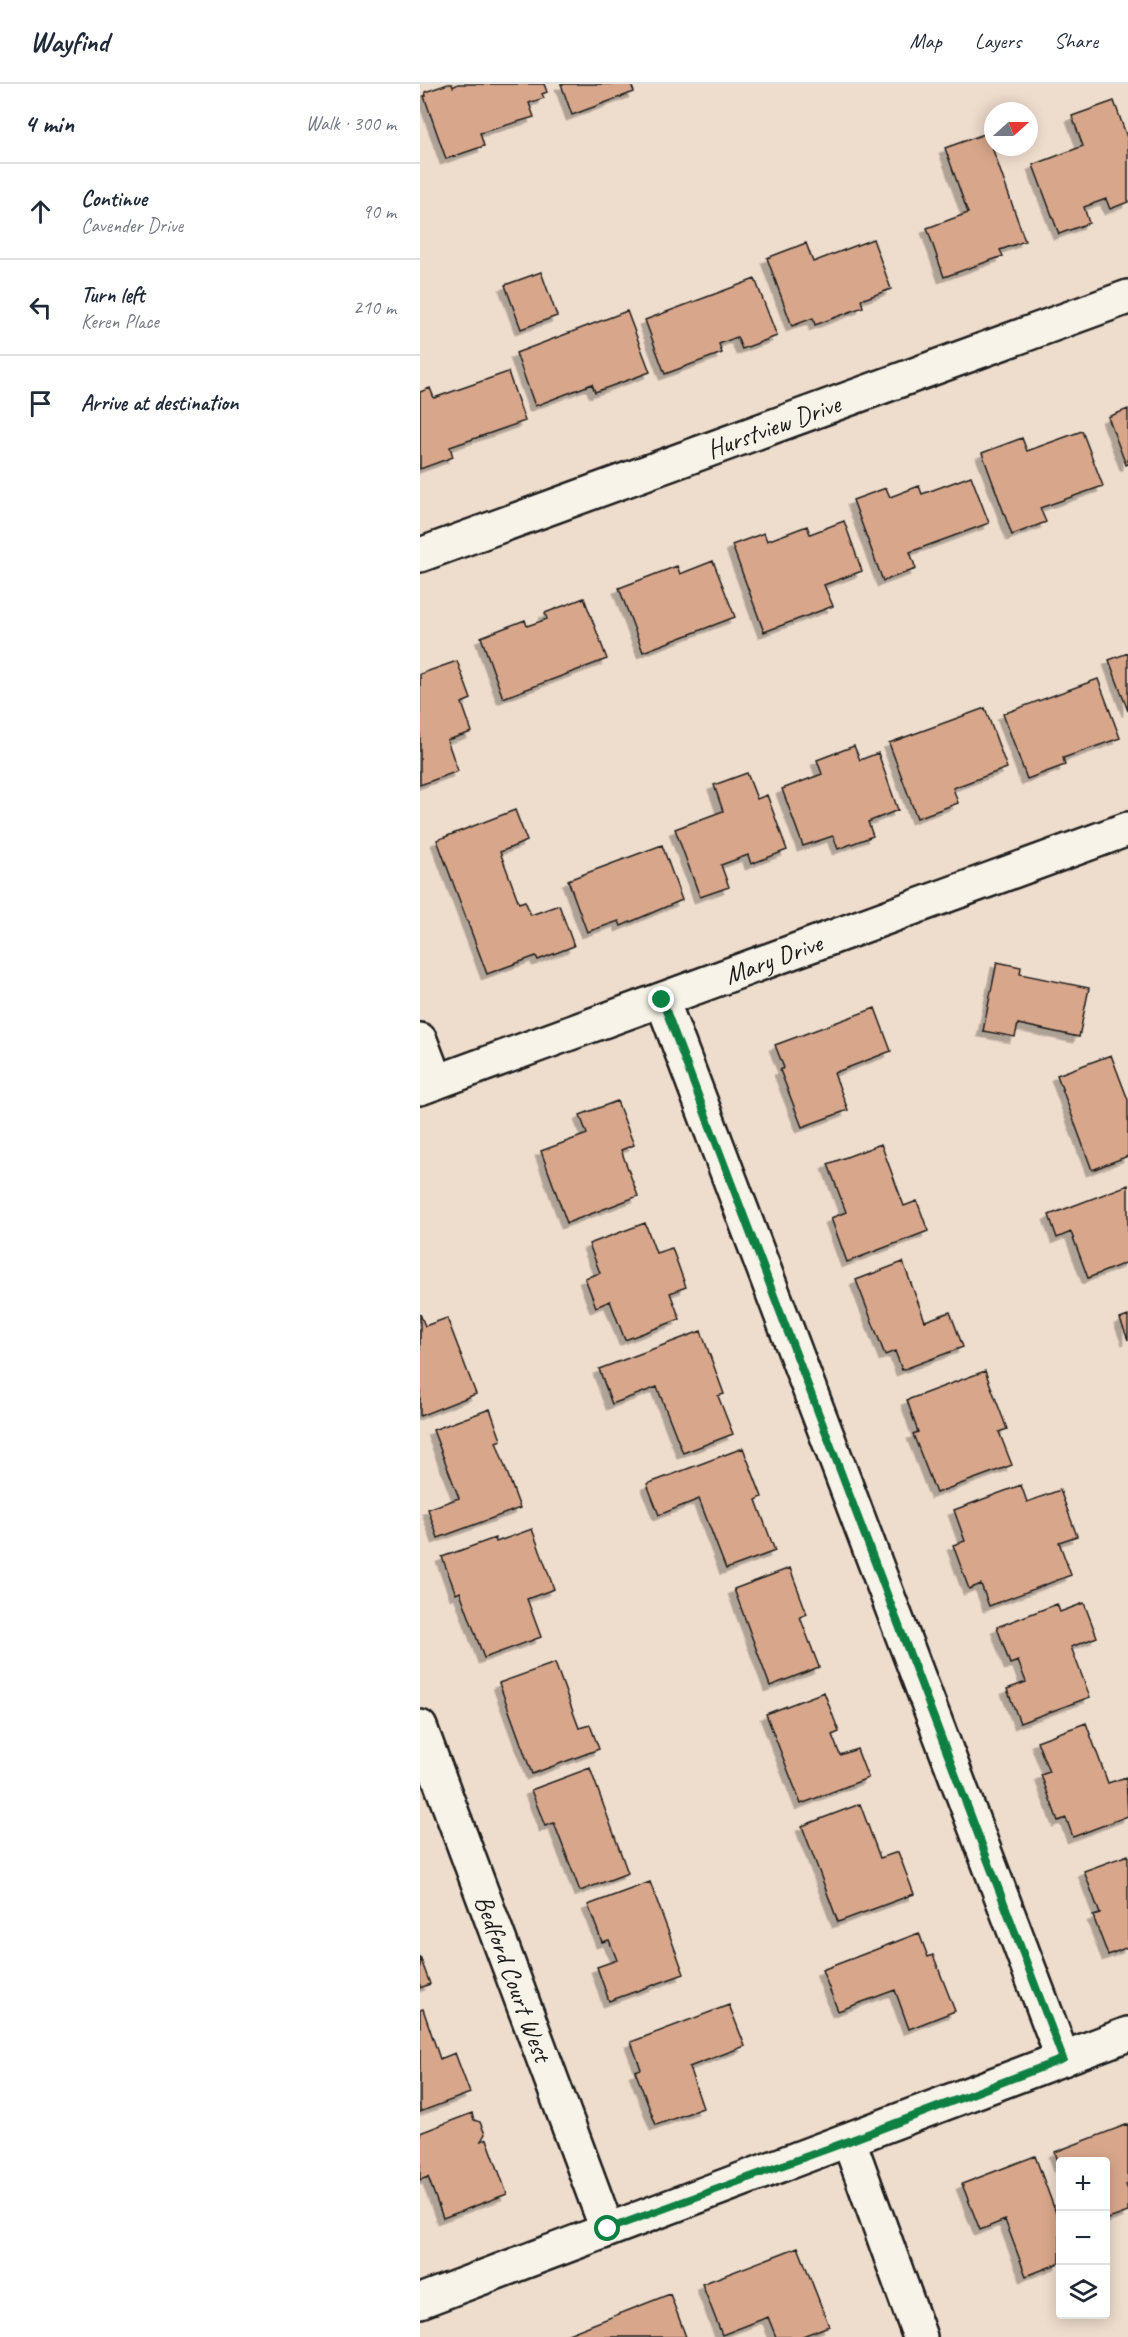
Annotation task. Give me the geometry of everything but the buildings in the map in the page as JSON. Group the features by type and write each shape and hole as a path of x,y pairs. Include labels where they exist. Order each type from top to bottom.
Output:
{"street":[{"name":"Hurstview Drive","path":"420,555 1128,297"},
{"name":"Mary Drive","path":"428,1085 662,1000 1125,839"},
{"path":"662,1000 1063,2059"},
{"path":"420,1040 428,1085"},
{"name":"Bedford Court West","path":"420,1727 608,2229"},
{"path":"420,2301 1128,2034"},
{"path":"849,2141 920,2337"}],"route":[{"path":"608,2229 849,2141 1063,2059 662,1000"}]}
